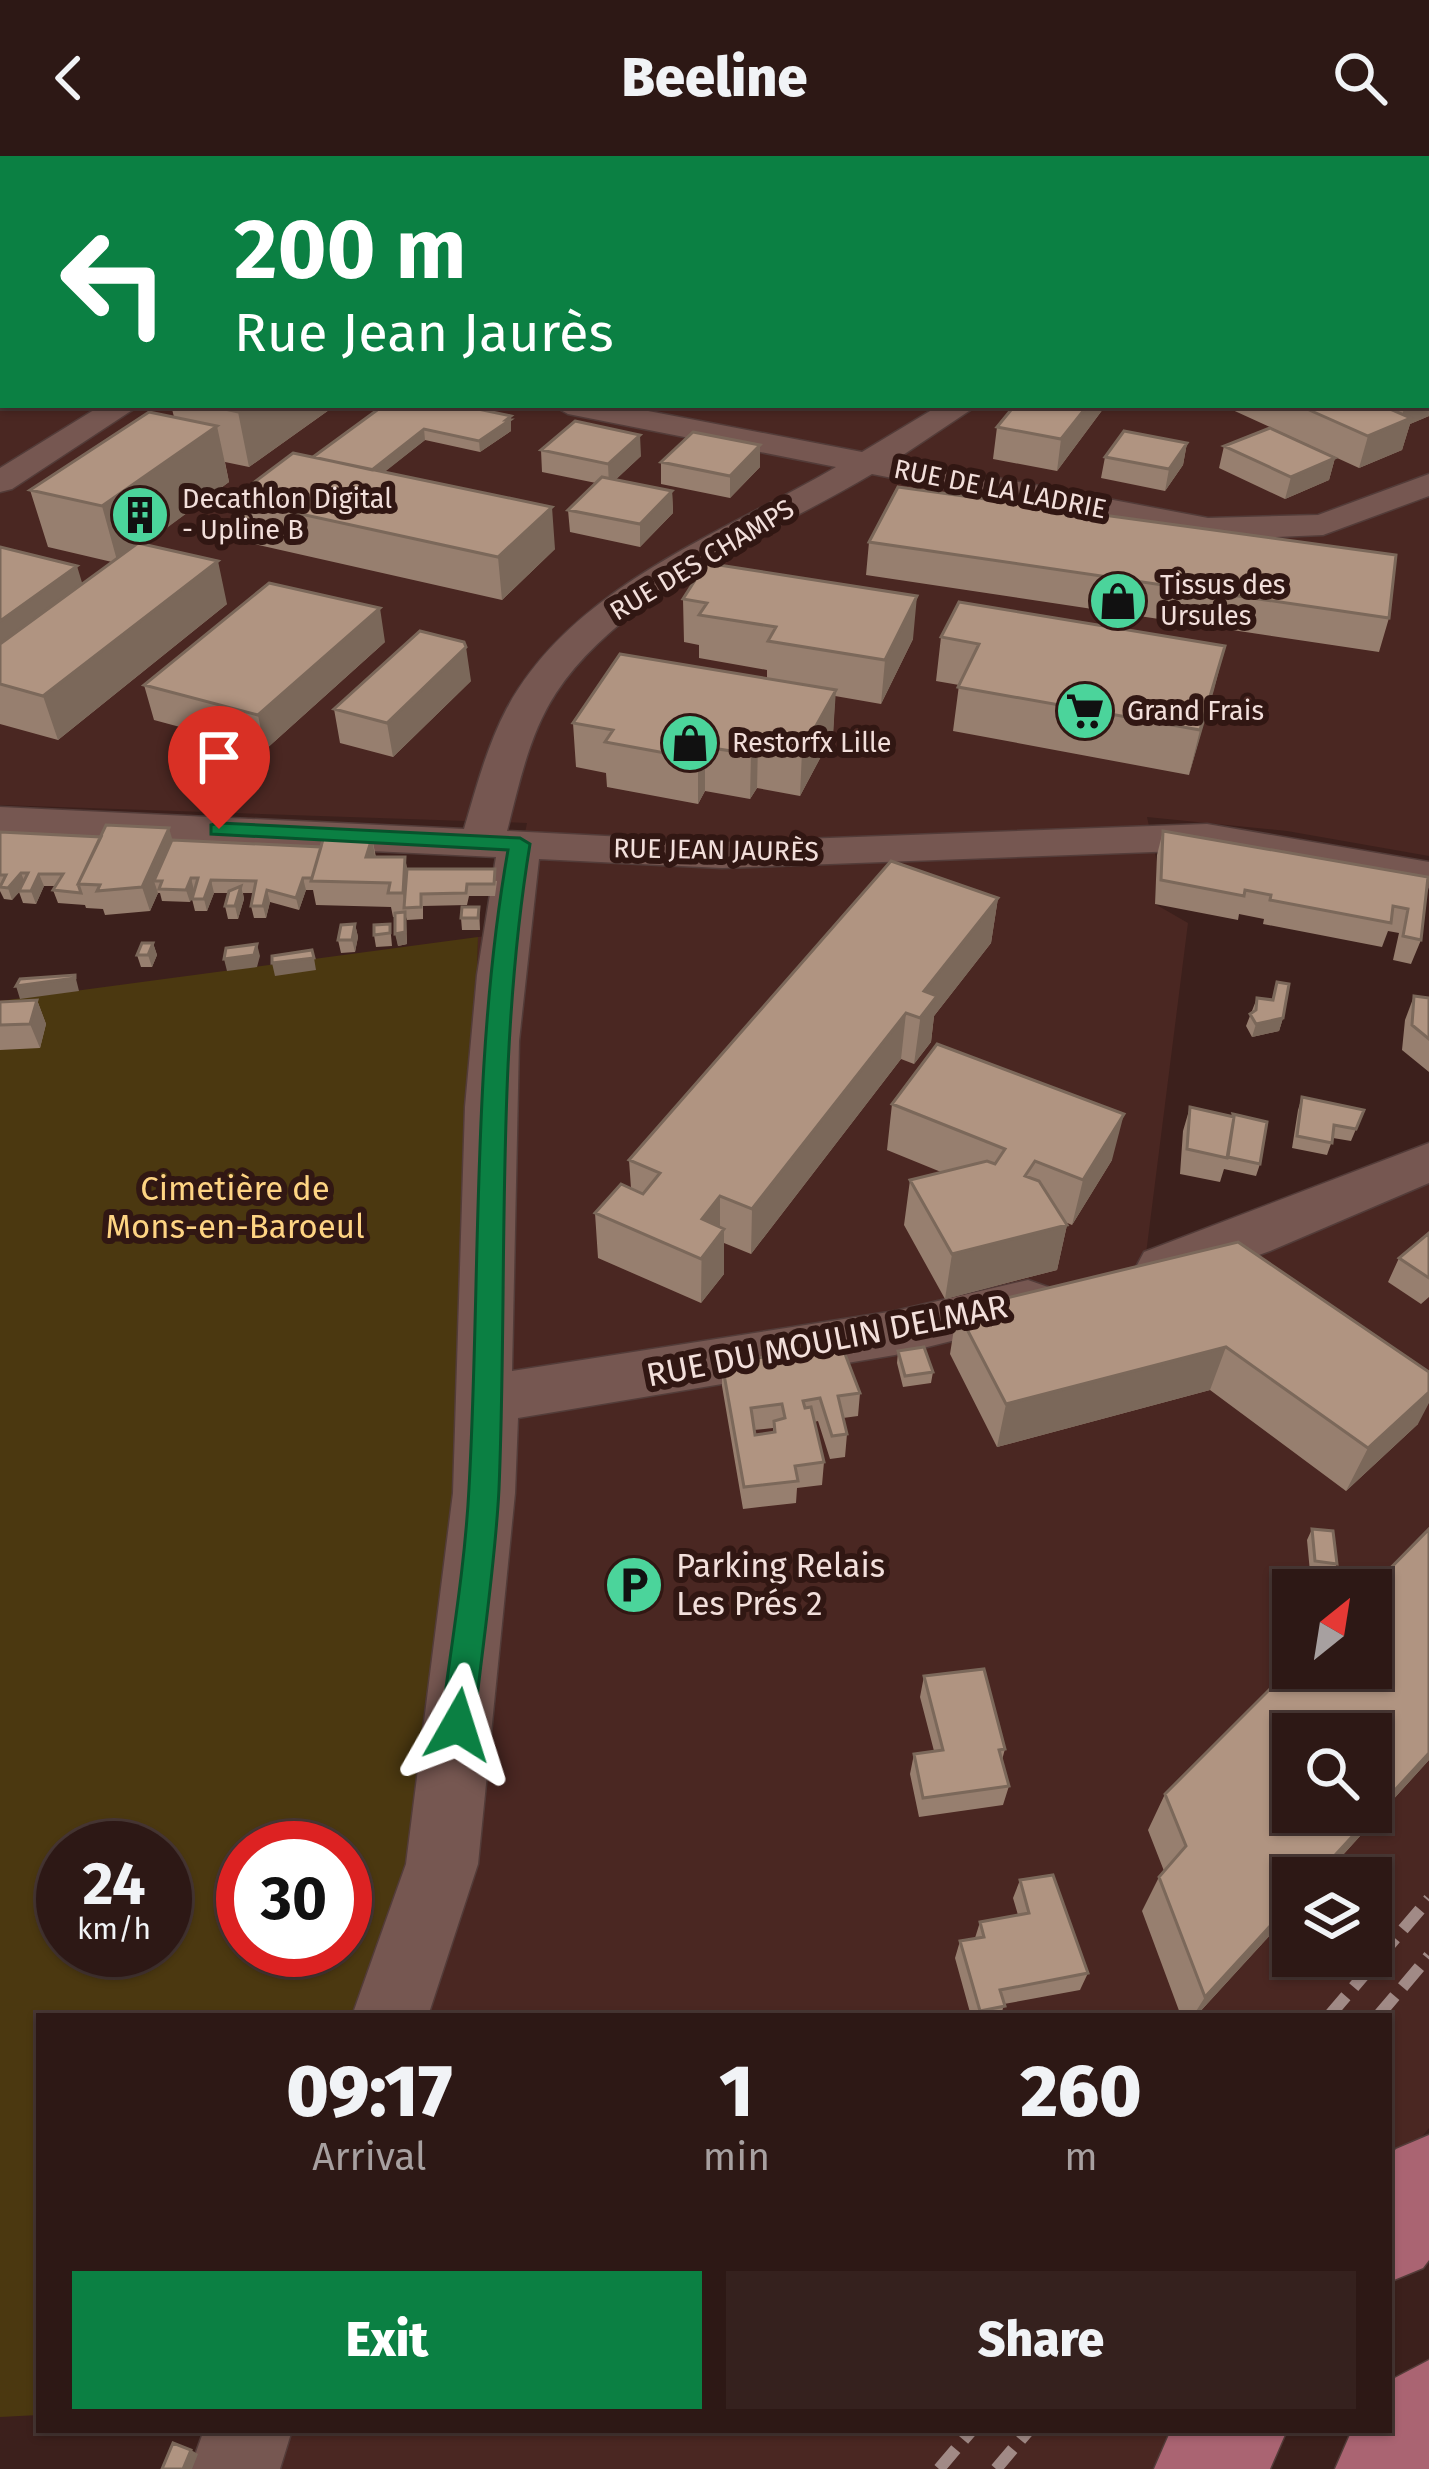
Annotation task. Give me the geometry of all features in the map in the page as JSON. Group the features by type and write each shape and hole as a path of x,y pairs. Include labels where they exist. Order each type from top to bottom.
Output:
{"main road":[{"path":"1392,2230 1429,2182"},
{"path":"1388,2469 1429,2411"},
{"path":"1206,2469 1234,2433"}],"street":[{"path":"0,482 119,408"},
{"name":"RUE DE LA LADRIE","path":"584,408 1228,530 1323,525 1429,484"},
{"name":"RUE DES CHAMPS","path":"391,2013 442,1864 484,1493 489,1396 484,1373 504,934 501,843 515,731 538,690 578,641 647,588 871,463 957,408"},
{"name":"RUE JEAN JAURÈS","path":"0,820 748,855 1207,837 1429,874"},
{"name":"RUE DU MOULIN DELMAR","path":"489,1396 541,1393 895,1333 1094,1286 1267,1257 1429,1162"},
{"path":"235,2469 247,2433"}],"shaded area":[{"path":"0,408 1429,408 1429,856 1287,831 1147,817 1157,862 1155,904 1188,923 1146,1254 1429,1142 1429,2128 1392,2174 1392,2013 365,2013 461,1495 478,937 504,934 527,823 0,805"},
{"path":"227,2433 1185,2433 1156,2469 214,2469"}],"green space":[{"name":"Cimetière de Mons-en-Baroeul","path":"478,937 461,1495 412,1849 365,2013 36,2013 36,2415 0,2417 0,1001"}],"building":[{"path":"380,408 473,408 511,416 479,441 424,429 372,470 313,457"},
{"path":"1013,408 1086,408 1061,439 997,427"},
{"path":"1305,408 1388,408 1411,418 1368,436"},
{"path":"149,412 217,426 102,506 30,490"},
{"path":"575,421 640,435 608,464 541,450"},
{"path":"1270,428 1335,458 1291,477 1224,446"},
{"path":"1124,431 1187,443 1169,469 1105,457"},
{"path":"693,432 760,445 730,476 661,462"},
{"path":"293,453 552,507 498,557 232,499"},
{"path":"602,477 672,491 640,524 568,510"},
{"path":"898,487 1396,555 1389,618 869,542"},
{"path":"138,543 218,561 43,696 0,684 0,644"},
{"path":"0,547 77,566 0,621"},
{"path":"706,563 917,596 885,660 768,641 776,627 699,615 707,603 683,599"},
{"path":"269,583 380,608 258,715 144,685"},
{"path":"959,602 1225,646 1200,730 958,687 979,644 941,637"},
{"path":"420,631 464,642 466,647 387,723 334,709"},
{"path":"620,654 836,690 802,751 758,743 751,754 705,747 698,759 605,742 613,730 573,723"},
{"path":"106,825 169,828 142,887 97,891 100,885 78,884"},
{"path":"1163,831 1428,877 1421,940 1403,936 1408,909 1393,906 1391,923 1270,900 1271,895 1245,890 1244,896 1161,880"},
{"path":"0,832 101,837 78,884 81,893 53,890 63,874 39,874 31,891 19,891 28,873 21,873 8,888 0,887 6,875 0,875"},
{"path":"324,836 372,838 366,857 405,857 403,893 388,893 390,883 311,881"},
{"path":"172,840 321,847 312,878 303,878 296,898 267,890 263,906 251,906 256,881 211,880 204,899 192,899 198,878 191,878 186,890 159,889 162,881 154,881"},
{"path":"891,861 998,898 924,991 937,996 920,1018 906,1013 752,1209 720,1196 702,1219 724,1229 701,1259 595,1213 621,1184 643,1194 660,1173 629,1160"},
{"path":"407,869 495,869 494,884 467,884 466,893 421,894 421,907 404,908"},
{"path":"241,886 235,906 225,906 229,891"},
{"path":"462,907 479,907 478,918 461,918"},
{"path":"405,912 405,932 395,934 395,913"},
{"path":"355,924 352,940 338,940 341,925"},
{"path":"390,924 390,933 374,935 374,925"},
{"path":"142,943 153,943 148,955 137,955"},
{"path":"257,944 254,955 224,959 226,948"},
{"path":"312,950 314,958 272,963 272,956"},
{"path":"75,978 16,986 20,979"},
{"path":"1277,982 1289,984 1283,1018 1256,1024 1250,1014 1256,1010 1257,998 1273,1000"},
{"path":"1414,996 1429,998 1429,1039 1412,1025"},
{"path":"37,1000 30,1024 0,1025 0,1002"},
{"path":"937,1044 1124,1114 1083,1180 1035,1161 1025,1176 1039,1181 1067,1225 952,1254 910,1180 987,1161 995,1164 1005,1149 892,1104"},
{"path":"1302,1097 1364,1110 1356,1129 1334,1125 1332,1143 1297,1136"},
{"path":"1190,1107 1234,1117 1227,1158 1187,1149"},
{"path":"1233,1114 1267,1122 1260,1164 1228,1157"},
{"path":"1429,1233 1429,1278 1399,1258"},
{"path":"1238,1242 1429,1372 1429,1392 1368,1448 1226,1347 1006,1404 957,1310"},
{"path":"842,1346 860,1393 838,1396 847,1434 832,1436 820,1398 803,1401 805,1408 811,1407 824,1462 795,1466 798,1481 744,1487 722,1363","holes":["782,1404 785,1418 774,1421 775,1432 755,1435 751,1408"]},
{"path":"924,1347 933,1372 905,1376 898,1351"},
{"path":"1312,1529 1333,1531 1337,1564 1315,1561"},
{"path":"1429,1529 1429,1753 1392,1793 1392,1713 1272,1713 1272,1833 1355,1833 1333,1857 1272,1857 1272,1924 1205,1997 1159,1877 1186,1846 1165,1794 1272,1687 1392,1689 1390,1569"},
{"path":"984,1669 1005,1749 999,1750 1009,1786 923,1798 914,1754 943,1750 924,1676"},
{"path":"1053,1875 1088,1973 1000,1990 1005,2006 980,2011 960,1941 984,1937 980,1922 1029,1913 1020,1880"},
{"path":"173,2443 191,2450 183,2469 162,2469"}],"railway":[{"path":"1332,2013 1429,1899"},
{"path":"1381,2013 1429,1956"},
{"path":"939,2469 969,2433"},
{"path":"996,2469 1026,2433"}],"place":[{"name":"Decathlon Digital - Upline B","path":"140,515"},
{"name":"Tissus des Ursules","path":"1118,601"},
{"name":"Grand Frais","path":"1085,711"},
{"name":"Restorfx Lille","path":"690,743"},
{"name":"Parking Relais Les Prés 2","path":"634,1585"}],"route":[{"path":"219,829 520,844 504,934 495,1077 484,1493 458,1725"}]}
